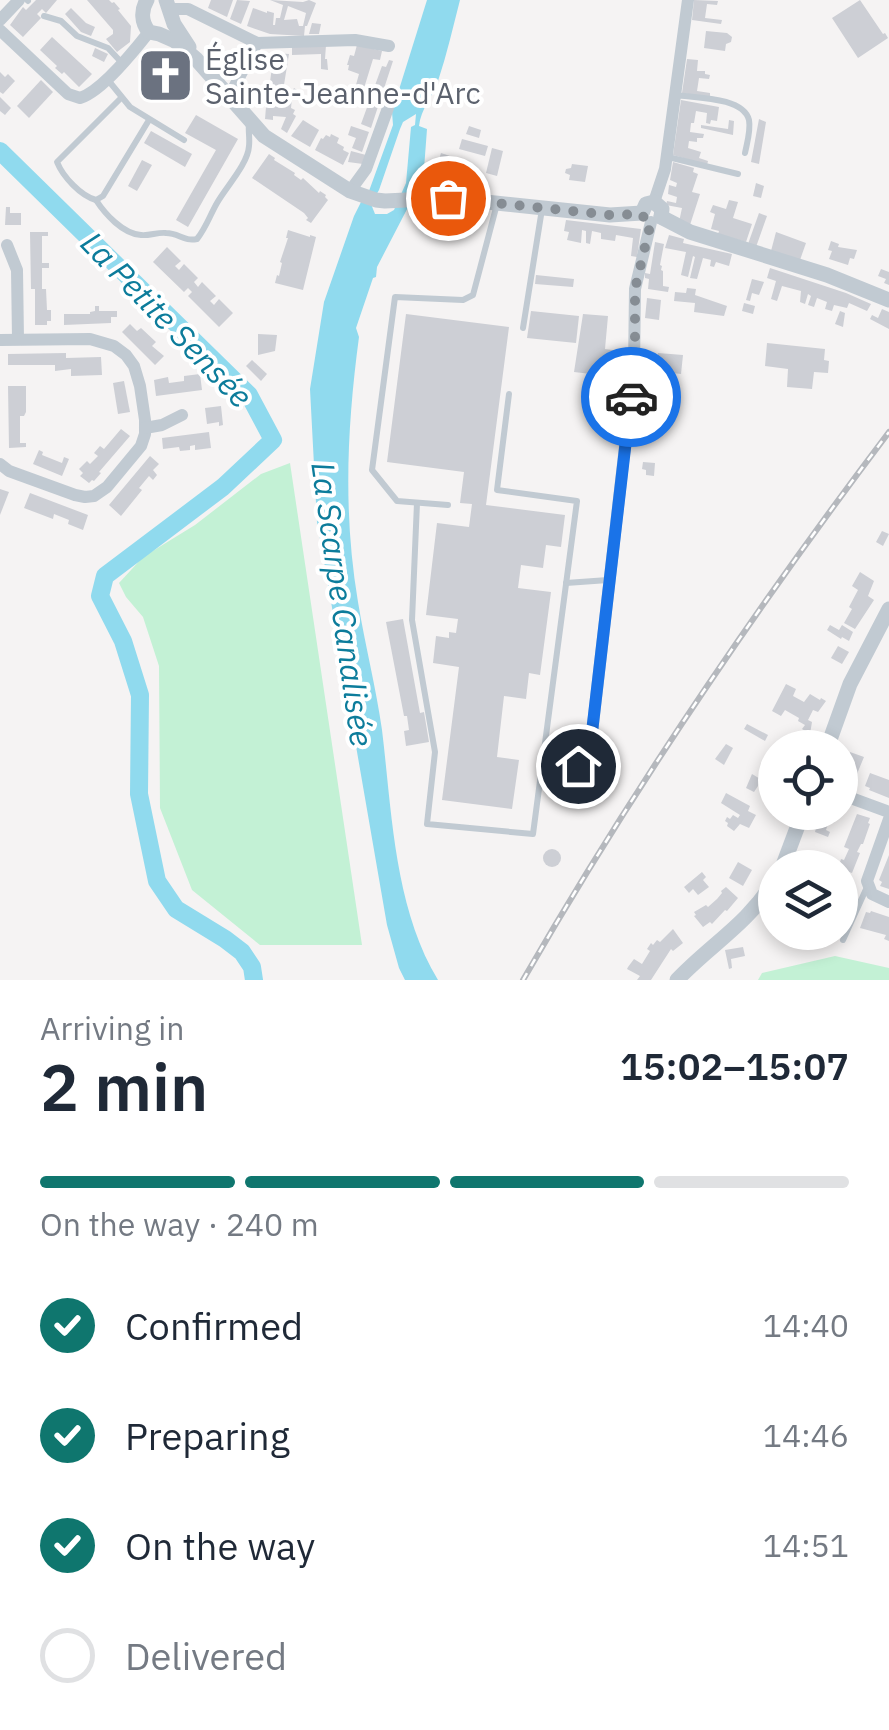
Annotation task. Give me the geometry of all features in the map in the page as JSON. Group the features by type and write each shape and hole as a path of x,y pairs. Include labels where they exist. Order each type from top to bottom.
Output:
{"street":[{"path":"0,20 19,0"},
{"path":"578,766 591,739 634,368 635,289 664,176 688,0"},
{"path":"142,3 144,24 154,33 175,41 196,59 264,136 354,192 382,201 444,198 610,215 652,214 690,232 827,274 889,300"},
{"path":"0,30 71,96 84,97 154,33 169,26 169,8"},
{"path":"169,8 188,9 257,43 355,40 389,46"},
{"path":"169,8 196,59"},
{"path":"229,96 257,43"},
{"path":"354,192 388,108"},
{"path":"7,246 17,270 18,339"},
{"path":"0,340 96,339 120,350 136,372 145,428 138,450 104,490 90,497 74,496 0,464"},
{"path":"145,428 182,415"},
{"path":"834,730 858,668 889,609"},
{"path":"858,802 889,816 867,878 867,886 875,897 889,902"},
{"path":"676,980 739,926 758,904"}],"lane":[{"path":"44,16 61,21 78,36 108,48 122,62"},
{"path":"106,78 130,107 184,140"},
{"path":"675,95 730,102 742,109 749,122 745,152"},
{"path":"121,98 58,162 65,176 130,234 165,232 184,241 198,239 250,147 249,120"},
{"path":"96,200 106,193 149,120"},
{"path":"667,156 738,174"},
{"path":"448,505 398,501 372,470 395,297 462,300 472,295 498,203"},
{"path":"523,328 542,208"},
{"path":"416,503 412,620 434,752 428,824 533,834 577,500 497,490 508,394"},
{"path":"566,583 608,580"},
{"path":"858,901 867,886"}],"green space":[{"path":"290,463 362,945 260,945 192,890 160,808 159,666 143,617 119,583 143,557 195,525 261,474"},
{"path":"835,956 889,968 889,980 758,980 762,973"}],"water":[{"name":"La Scarpe Canalisée","path":"427,0 460,0 438,81 420,120 419,126 427,129 424,169 418,188 377,267 356,328 359,337 348,470 353,569 382,730 397,858 412,922 438,980 405,980 387,925 317,522 310,389 324,302 354,216 361,202 365,202 393,125 392,112","holes":["416,114 415,125 411,127 406,183 394,210 375,214 371,204 403,122"]}],"building":[{"path":"36,0 57,0 46,13 42,9 37,14 41,18 23,37 10,25 23,7 26,10"},
{"path":"87,0 114,2 131,26 130,42 117,52 106,39 113,30"},
{"path":"211,0 233,0 227,17 208,8"},
{"path":"237,0 250,1 241,24 230,19"},
{"path":"270,0 316,3 304,36 270,34 247,26 253,8 274,13 275,25 283,5","holes":["288,6 306,13 303,26 299,26 297,19 284,20"]},
{"path":"694,0 718,1 717,5 707,4 705,18 722,20 721,24 692,20"},
{"path":"860,0 888,38 858,58 832,18"},
{"path":"71,8 95,27 91,36 81,32 65,14"},
{"path":"312,23 321,24 319,34 309,34"},
{"path":"706,31 732,37 725,51 704,48"},
{"path":"52,37 92,74 79,87 40,50"},
{"path":"326,45 328,70 321,69 321,54 292,55 292,47"},
{"path":"357,45 382,51 380,60 373,59 360,101 352,99 359,74 348,70 347,65"},
{"path":"95,48 108,54 104,62 92,56"},
{"path":"274,53 289,54 282,97 288,98 294,88 297,90 291,108 296,116 287,133 281,129 286,117 265,119 273,96 268,96"},
{"name":"Église Sainte-Jeanne-d'Arc","path":"151,57 190,79 179,96 163,86 156,98 149,93 158,82 142,71 142,64"},
{"path":"687,59 698,60 697,71 710,75 709,79 699,78 697,91 710,93 710,98 682,93"},
{"path":"389,60 393,61 371,128 361,124 382,66 386,67"},
{"path":"0,72 15,81 3,94 0,92"},
{"path":"41,80 53,92 29,118 17,106"},
{"path":"0,97 11,108 5,115 0,111"},
{"path":"681,100 719,107 717,121 706,123 707,113 696,111 691,123 690,132 704,134 697,142 689,141 688,148 701,152 699,158 708,161 707,165 673,155"},
{"path":"196,115 238,139 188,227 176,220 216,150 185,133"},
{"path":"759,119 766,122 759,164 751,162"},
{"path":"303,120 319,130 310,147 291,136"},
{"path":"729,120 734,121 733,135 701,128 728,129"},
{"path":"351,126 369,132 362,152 352,148 356,138 348,135"},
{"path":"469,126 481,130 479,138 466,134"},
{"path":"151,131 192,154 185,167 144,143"},
{"path":"331,134 339,138 337,143 349,153 343,165 315,150 321,138"},
{"path":"462,139 488,146 485,156 459,149"},
{"path":"492,148 503,151 497,176 486,173"},
{"path":"351,151 366,155 363,164 348,162"},
{"path":"441,153 450,156 442,183 432,182"},
{"path":"269,154 326,195 328,200 311,223 304,213 252,178"},
{"path":"142,160 152,165 137,191 128,186"},
{"path":"673,162 694,168 693,172 698,174 692,192 700,194 690,225 679,222 682,208 666,205 667,201 676,203 677,197 668,194 669,185 676,187 677,183 670,180"},
{"path":"572,164 588,166 585,182 569,180 570,175 565,173"},
{"path":"452,180 470,181 469,187 451,184"},
{"path":"756,183 764,186 761,198 753,196"},
{"path":"729,200 738,202 733,218 752,224 746,242 711,229 713,205 726,209"},
{"path":"6,207 10,207 10,213 21,213 21,225 5,225"},
{"path":"759,213 767,216 756,247 748,244"},
{"path":"566,220 641,229 637,257 631,256 633,238 616,235 615,241 601,239 601,233 592,231 590,244 582,230 581,243 567,240"},
{"path":"288,230 316,237 303,290 275,283"},
{"path":"30,232 48,232 48,236 42,236 42,263 49,263 49,268 42,268 42,289 46,289 47,310 51,310 47,325 35,325"},
{"path":"776,232 806,243 800,260 771,251"},
{"path":"669,235 684,239 683,243 732,254 729,266 716,262 714,267 710,266 711,260 703,258 697,279 690,278 693,256 688,277 681,275 686,252 665,248"},
{"path":"831,241 838,247 857,250 848,265 829,259"},
{"path":"655,242 664,244 660,265 663,286 669,287 668,292 648,289 649,279 645,278 645,273 650,274"},
{"path":"167,247 181,261 175,266 179,270 184,264 198,278 194,282 198,287 202,282 216,296 210,301 214,305 219,299 233,313 219,327 188,296 192,292 188,288 184,292 153,262"},
{"path":"770,268 871,304 867,311 849,303 847,308 834,305 832,311 825,309 827,302 817,298 814,307 808,305 808,294 805,304 800,302 801,291 782,286 777,301 771,299 776,281 767,278"},
{"path":"881,269 889,272 889,285 878,276"},
{"path":"536,275 574,279 573,287 535,284"},
{"path":"752,279 764,282 759,295 752,293 750,301 746,300"},
{"path":"687,288 696,289 695,295 727,306 724,316 694,312 695,303 674,301 675,292 686,293"},
{"path":"647,298 661,300 659,320 645,318"},
{"path":"744,303 755,306 753,314 742,311"},
{"path":"99,306 99,311 117,311 117,317 111,317 111,323 64,325 64,314 90,314"},
{"path":"882,309 889,312 889,329 870,319 872,315 878,318"},
{"path":"531,311 579,316 576,343 527,338"},
{"path":"840,311 845,313 843,327 835,324"},
{"path":"406,314 509,327 486,505 565,515 561,547 546,545 543,568 521,565 518,588 551,592 540,675 529,673 526,699 504,696 497,757 519,760 512,809 442,800 459,667 433,663 436,636 449,638 449,632 456,633 458,619 426,615 437,523 469,527 472,504 460,503 464,472 387,462"},
{"path":"583,314 608,316 605,349 627,352 625,378 574,372"},
{"path":"130,324 156,342 152,346 164,356 155,365 122,332"},
{"path":"258,334 277,335 275,351 258,355"},
{"path":"767,343 825,349 828,373 814,372 812,389 787,387 788,369 765,366"},
{"path":"66,353 66,358 101,357 102,375 71,376 71,369 55,371 55,365 8,365 8,354"},
{"path":"658,353 683,355 681,374 656,371"},
{"path":"252,360 267,374 261,381 246,366"},
{"path":"200,374 202,390 156,396 154,380 168,377 169,383"},
{"path":"124,381 130,412 118,414 113,383"},
{"path":"8,386 26,386 20,443 26,443 26,447 9,448"},
{"path":"221,406 223,425 207,424 205,408"},
{"path":"121,429 130,436 89,483 80,476 83,473 79,469 87,461 90,464 98,456 94,453 100,446 104,449"},
{"path":"209,432 211,448 195,450 195,445 190,450 163,449 162,438"},
{"path":"39,450 62,463 64,457 69,459 62,476 33,464"},
{"path":"150,456 159,464 153,470 157,475 153,480 149,476 121,516 109,505"},
{"path":"643,462 655,463 654,476 646,475"},
{"path":"0,489 9,492 0,515"},
{"path":"30,493 88,515 83,530 54,514 53,519 24,508"},
{"path":"882,531 889,534 883,546 876,542"},
{"path":"860,572 874,581 868,596 874,600 855,629 844,623 858,590 852,586"},
{"path":"403,619 429,742 406,746 407,716 386,622"},
{"path":"830,625 839,630 842,625 853,632 849,641 827,630"},
{"path":"838,646 849,652 842,664 831,658"},
{"path":"786,684 796,689 793,696 804,702 810,694 826,701 818,712 813,710 808,720 812,722 811,730 802,729 805,725 799,718 785,710 781,716 772,711"},
{"path":"747,724 758,730 758,737 744,729"},
{"path":"726,744 733,748 724,765 715,759"},
{"path":"870,773 889,780 889,798 865,786"},
{"path":"752,774 758,778 754,792 746,788"},
{"path":"726,793 750,806 748,811 756,815 749,828 740,824 734,831 727,826 727,817 740,815 721,803"},
{"path":"858,814 870,818 858,850 844,847 851,830 858,830"},
{"path":"826,830 830,832 828,837 815,832"},
{"path":"552,849 559,851 559,865 552,867 545,865 543,858 545,851"},
{"path":"889,855 889,889 880,886 879,880"},
{"path":"738,862 752,870 743,886 729,878"},
{"path":"702,872 709,887 698,895 693,889 689,893 684,887"},
{"path":"726,887 738,898 712,924 703,927 694,912 708,907"},
{"path":"866,912 889,917 889,941 884,939 886,935 860,928"},
{"path":"673,929 683,943 671,949 651,980 637,980 640,976 628,967 634,959 642,964 651,943 660,942"},
{"path":"743,947 745,956 731,959 729,969 725,950"}],"waterway":[{"name":"La Petite Sensée","path":"0,151 249,395 273,440 223,487 105,576 100,596 123,641 140,695 139,794 157,881 176,909 242,952 252,967 254,980"}],"railway":[{"path":"523,980 697,700 889,432"}],"way so far":[{"path":"448,198 610,215 642,214 651,222 635,289 631,397"}],"place":[{"name":"Église Sainte-Jeanne-d'Arc","path":"166,75"}],"route":[{"path":"578,766 592,732 631,397"}]}
